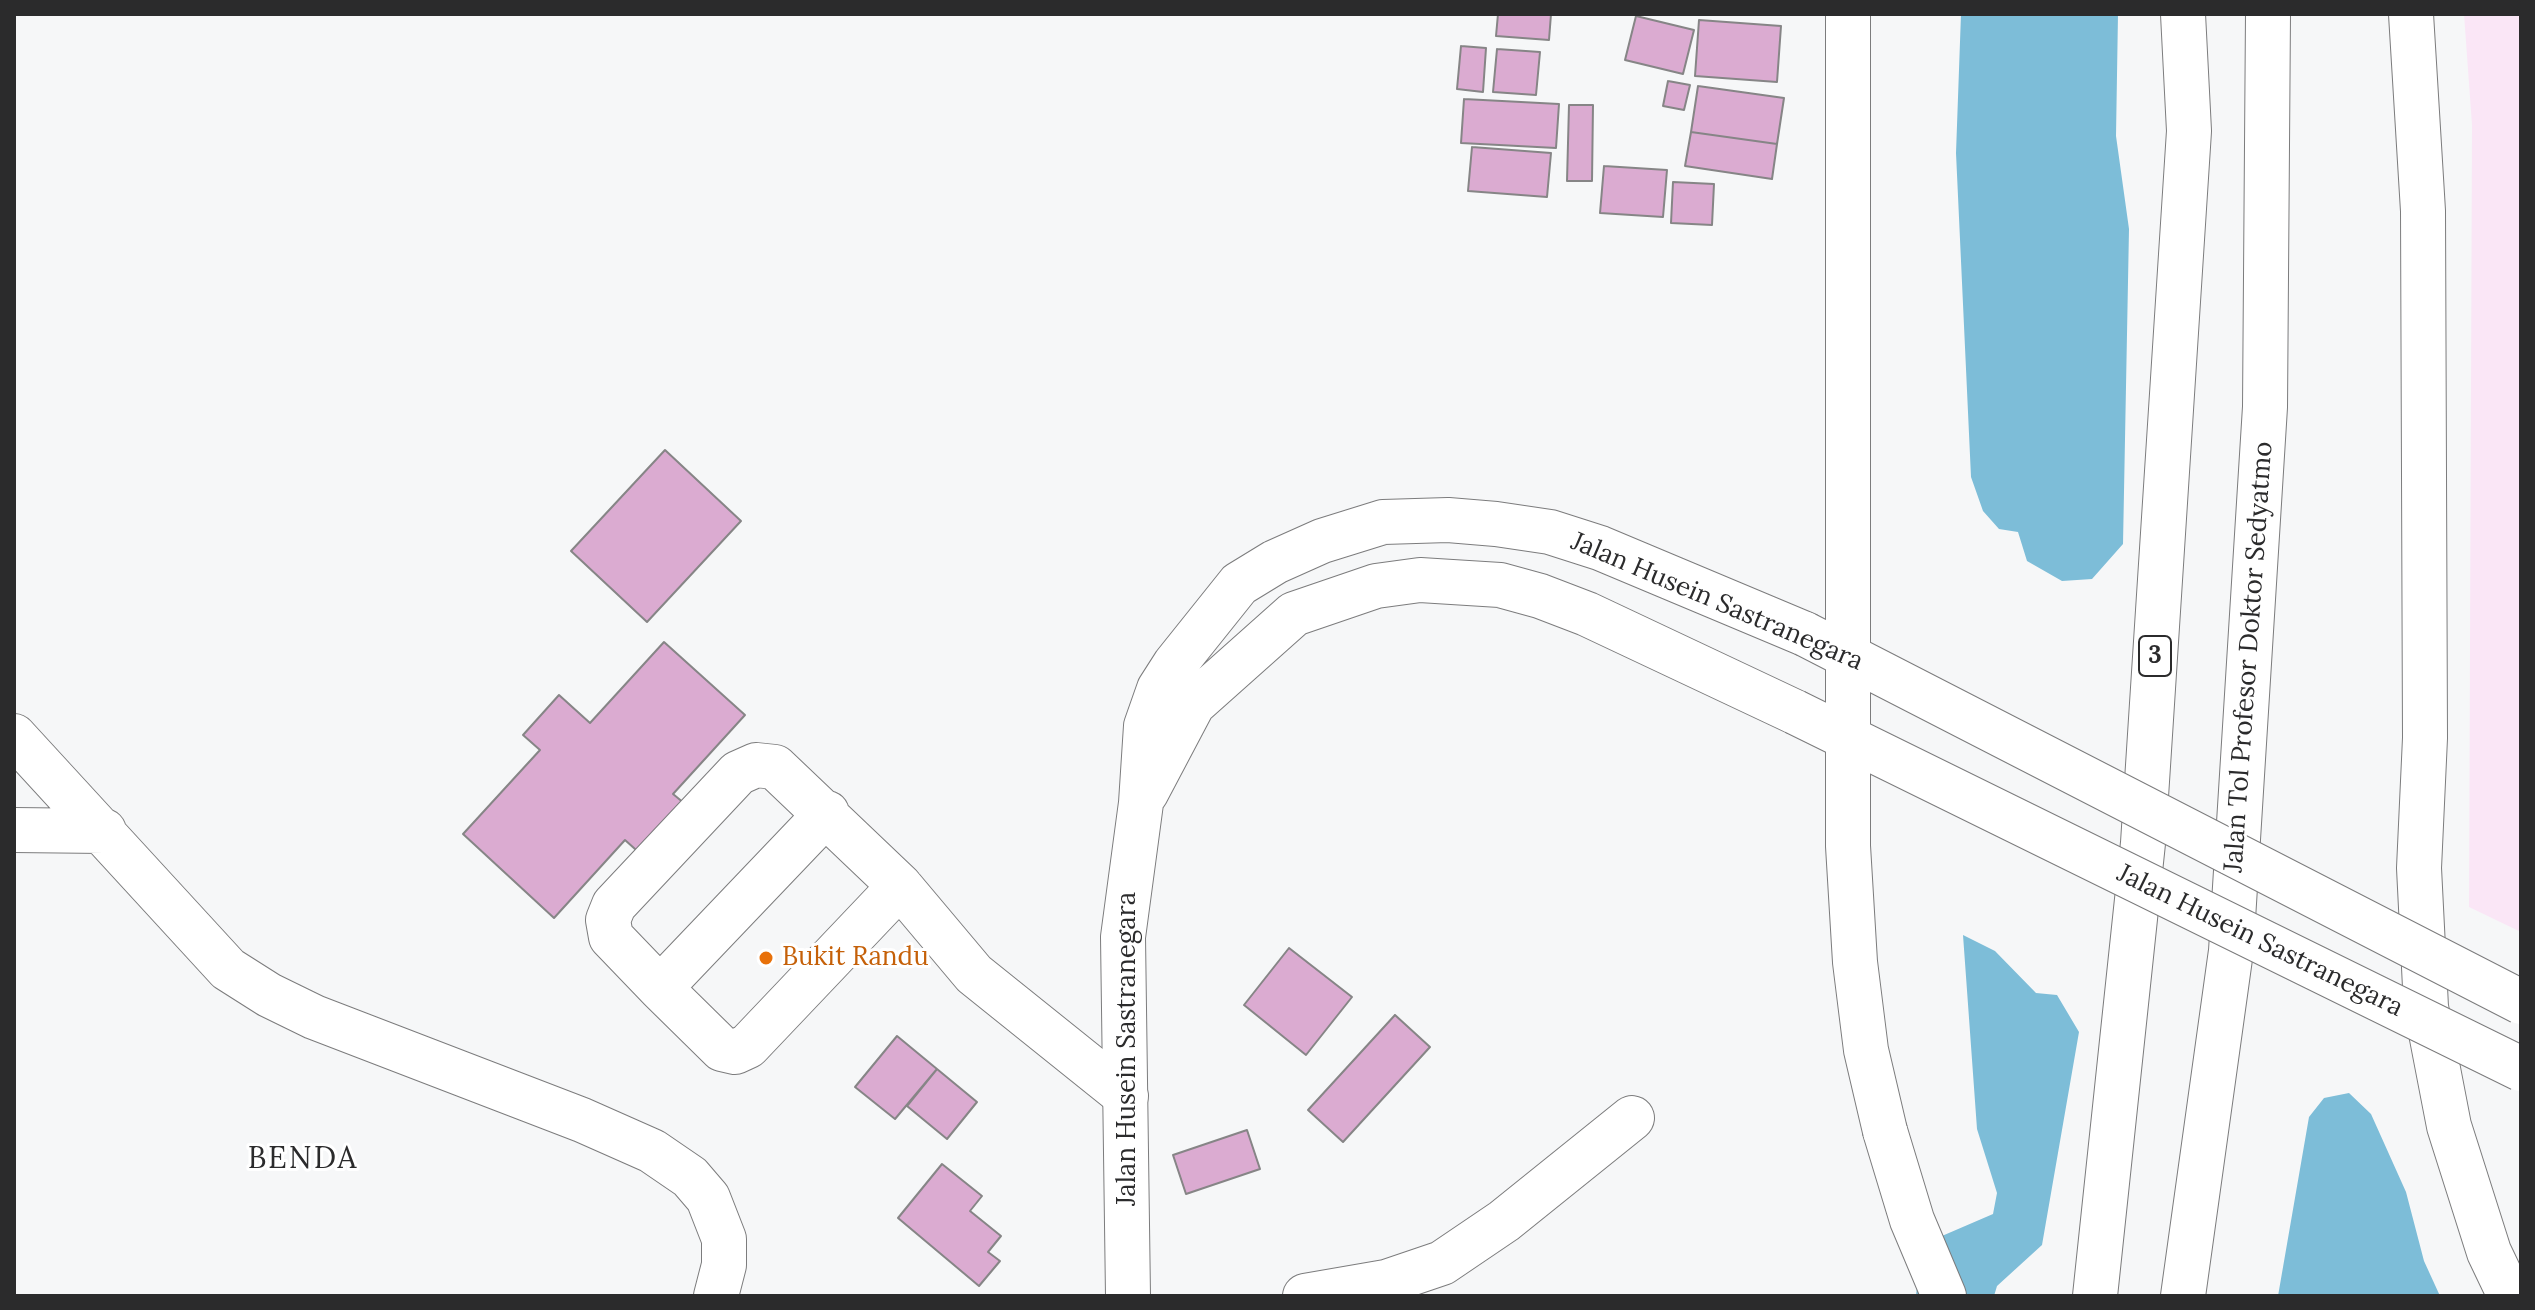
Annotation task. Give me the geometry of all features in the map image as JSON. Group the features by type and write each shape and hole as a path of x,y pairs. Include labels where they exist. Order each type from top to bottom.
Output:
{"main road":[{"path":"1848,14 1848,846 1855,962 1866,1050 1885,1131 1912,1220 1944,1296"},
{"name":"3","path":"2095,1296 2143,843 2189,131 2183,14"},
{"name":"Jalan Tol Profesor Doktor Sedyatmo","path":"2183,1296 2231,951 2265,407 2268,14"},
{"path":"2411,14 2423,211 2425,738 2419,868 2426,1007 2449,1126 2489,1252 2510,1296"},
{"name":"Jalan Husein Sastranegara","path":"1128,1296 1123,937 1141,803 1146,726 1159,689 1210,617 1239,584 1275,562 1322,541 1383,522 1448,520 1550,532 1600,548 1805,634 2521,1002"},
{"name":"Jalan Husein Sastranegara","path":"1141,803 1193,704 1294,614 1376,586 1420,580 1500,585 1540,596 1795,712 2521,1069"},
{"path":"14,736 228,969 269,995 314,1017 582,1120 652,1151 690,1177 708,1198 724,1239 724,1265 716,1296"},
{"path":"900,886 748,1046 735,1052 722,1049 660,988 611,937 608,920 614,905 738,773 756,765 775,767 827,813 900,886 974,974 1126,1096"},
{"path":"660,988 827,813"},
{"path":"14,830 104,831"},
{"path":"1305,1296 1386,1282 1442,1263 1504,1221 1632,1118"}],"shaded area":[{"path":"2464,14 2521,14 2521,932 2469,907 2472,125"}],"water":[{"path":"1961,14 2118,14 2116,136 2129,229 2123,544 2092,579 2062,581 2027,561 2018,532 1999,529 1983,511 1971,477 1956,153"},
{"path":"1963,935 1995,951 2036,993 2057,995 2079,1032 2042,1245 1997,1286 1994,1296 1916,1296 1921,1245 1993,1214 1997,1193 1977,1129"},
{"path":"2349,1093 2371,1114 2406,1192 2424,1261 2440,1296 2278,1296 2309,1117 2324,1098"}],"building":[{"path":"1498,14 1551,14 1549,40 1496,36"},
{"path":"1636,16 1694,30 1683,74 1625,60"},
{"path":"1699,20 1781,26 1777,82 1695,76"},
{"path":"1461,46 1486,48 1483,92 1457,89"},
{"path":"1497,49 1540,52 1536,95 1493,92"},
{"path":"1668,81 1690,85 1684,110 1663,106"},
{"path":"1698,86 1784,98 1777,144 1691,132"},
{"path":"1464,99 1559,104 1556,148 1461,143"},
{"path":"1569,105 1593,105 1592,181 1567,181"},
{"path":"1691,132 1777,144 1772,179 1685,166"},
{"path":"1472,147 1551,153 1547,197 1468,191"},
{"path":"1604,166 1667,170 1663,217 1600,213"},
{"path":"1673,182 1714,184 1712,225 1671,223"},
{"path":"665,450 741,521 647,622 571,551"},
{"path":"664,642 745,715 673,794 690,808 645,858 625,840 554,918 463,834 540,750 523,735 559,695 590,723"},
{"path":"1289,948 1352,997 1306,1055 1244,1005"},
{"path":"1395,1015 1430,1047 1343,1142 1308,1110"},
{"path":"897,1036 937,1069 895,1119 855,1087"},
{"path":"937,1069 977,1102 947,1139 907,1106"},
{"path":"1247,1130 1260,1169 1186,1194 1173,1155"},
{"path":"942,1164 982,1196 970,1211 1001,1236 988,1252 1000,1261 979,1286 898,1218"}],"place":[{"name":"Bukit Randu","path":"766,958"}],"district":[{"name":"BENDA","path":"303,1159"}]}
